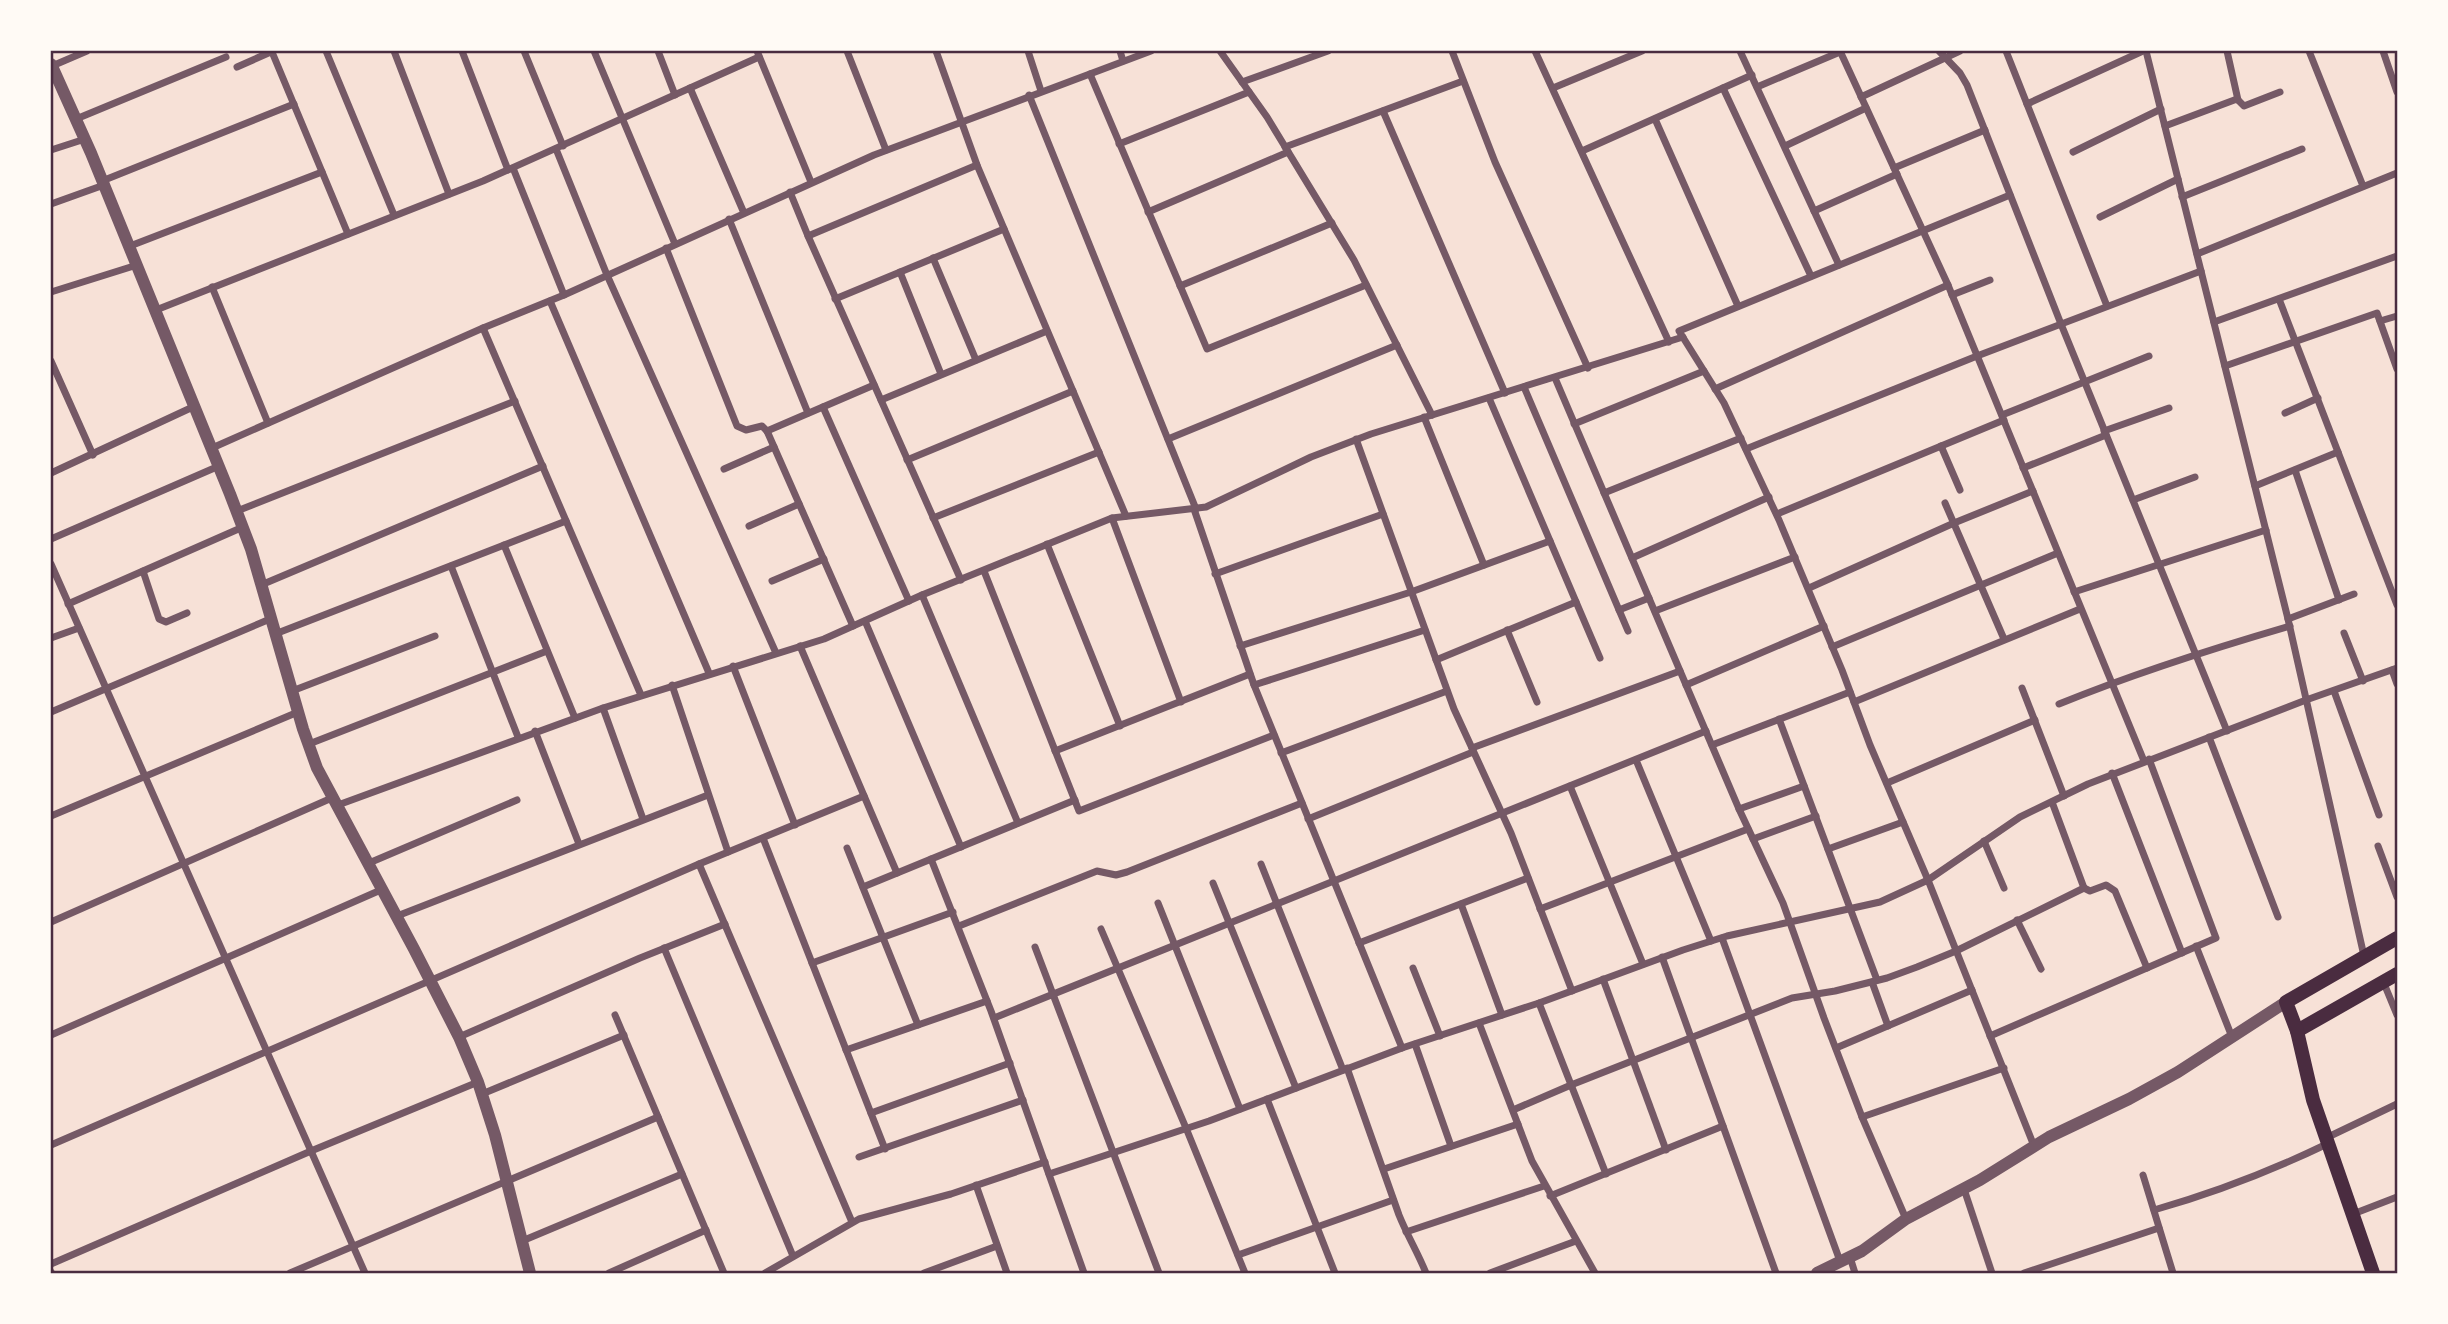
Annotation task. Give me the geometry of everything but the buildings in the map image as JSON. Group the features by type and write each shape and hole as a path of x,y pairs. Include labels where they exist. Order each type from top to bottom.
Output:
{"main road":[{"path":"2373,1273 2327,1141 2307,1078 2297,1031 2286,1002 2397,938"},
{"path":"2297,1031 2397,974"}],"street":[{"path":"87,51 51,65 130,246 237,511 317,768 430,980 459,1037 480,1088 530,1273"},
{"path":"237,66 273,51 348,234"},
{"path":"326,51 394,215"},
{"path":"394,51 449,194"},
{"path":"462,51 564,295"},
{"path":"524,51 607,275 775,653"},
{"path":"594,51 675,244"},
{"path":"658,51 675,95"},
{"path":"847,51 886,150"},
{"path":"936,51 977,165 1126,516"},
{"path":"1028,51 1041,92"},
{"path":"1120,51 1123,61"},
{"path":"212,448 564,295 886,150 1151,51"},
{"path":"1220,51 1287,150 1332,223 1397,345 1428,416 1484,565"},
{"path":"1242,82 1328,51"},
{"path":"1452,51 1495,162 1588,368"},
{"path":"1535,51 1669,342"},
{"path":"1553,88 1642,51"},
{"path":"1740,51 1839,265"},
{"path":"1757,87 1840,51 1948,285 2111,683 2147,760 2216,938 1990,1036"},
{"path":"1939,51 1960,73 1967,85 2227,731"},
{"path":"1861,97 1960,51"},
{"path":"2006,51 2107,306"},
{"path":"2027,104 2145,51 2289,623 2364,956"},
{"path":"2227,51 2239,101 2244,106 2280,92"},
{"path":"2309,51 2363,186"},
{"path":"2384,51 2397,92"},
{"path":"156,310 510,169 675,95 758,54 811,182"},
{"path":"76,119 226,57"},
{"path":"1090,74 1207,349 1366,285"},
{"path":"1581,151 1752,75"},
{"path":"1148,212 1287,150 1463,80"},
{"path":"690,88 744,212"},
{"path":"1723,88 1811,276"},
{"path":"1119,144 1249,92"},
{"path":"1030,95 1195,509 1254,685 1402,1048"},
{"path":"2165,126 2236,99 2239,101"},
{"path":"51,204 294,104"},
{"path":"1785,146 1866,108"},
{"path":"2073,152 2161,109"},
{"path":"1383,111 1505,393"},
{"path":"1654,119 1738,306"},
{"path":"1814,211 1985,130"},
{"path":"51,150 85,139"},
{"path":"2182,197 2302,149"},
{"path":"808,236 977,165"},
{"path":"130,246 322,172"},
{"path":"2197,254 2397,173"},
{"path":"2100,216 2178,179"},
{"path":"790,192 961,580"},
{"path":"51,922 336,801 671,685 824,639 922,595 1112,518 1195,509 1214,504 1245,486 1356,439 1669,342 1738,306 2010,195"},
{"path":"729,219 808,413"},
{"path":"1180,286 1332,223"},
{"path":"835,299 1004,229"},
{"path":"666,248 737,426 746,430 762,426 766,430 853,626"},
{"path":"2214,322 2397,256"},
{"path":"933,258 976,359"},
{"path":"51,292 137,265"},
{"path":"1746,449 1977,356 2201,271"},
{"path":"900,272 941,374"},
{"path":"1952,295 1990,280"},
{"path":"1715,389 1948,285"},
{"path":"212,287 268,423"},
{"path":"2279,299 2397,605"},
{"path":"550,301 709,673"},
{"path":"2225,366 2296,341 2379,317 2397,316"},
{"path":"2379,317 2397,369"},
{"path":"483,328 641,695"},
{"path":"881,400 1047,331"},
{"path":"1681,334 1715,389 1777,514 2034,1146"},
{"path":"1168,439 1397,345"},
{"path":"1777,514 1941,446 2084,381 2149,356"},
{"path":"51,361 93,454"},
{"path":"1574,424 1704,371"},
{"path":"1555,378 1790,922 1862,1117 1906,1219"},
{"path":"766,430 874,385"},
{"path":"1524,387 1628,631"},
{"path":"907,460 1073,391"},
{"path":"1489,398 1600,658"},
{"path":"2285,413 2318,398"},
{"path":"237,511 515,401"},
{"path":"51,473 195,406"},
{"path":"823,407 909,601"},
{"path":"2023,468 2169,408"},
{"path":"1604,493 1741,438"},
{"path":"1356,439 1447,691 1502,813 1572,991"},
{"path":"1941,446 1960,490"},
{"path":"724,469 774,447"},
{"path":"933,518 1099,452"},
{"path":"2255,486 2338,452"},
{"path":"51,539 219,466"},
{"path":"261,585 543,466"},
{"path":"2295,470 2339,600"},
{"path":"2133,500 2195,477"},
{"path":"1809,588 2033,491"},
{"path":"1632,558 1769,497"},
{"path":"1945,503 2004,639"},
{"path":"749,526 799,504"},
{"path":"1215,574 1383,514"},
{"path":"1112,518 1181,702"},
{"path":"275,634 566,521"},
{"path":"68,604 243,527"},
{"path":"2074,592 2266,530"},
{"path":"1240,646 1411,592 1550,541"},
{"path":"1047,544 1120,726"},
{"path":"504,545 575,718"},
{"path":"1832,647 2058,553"},
{"path":"1655,611 1795,557"},
{"path":"772,581 824,559"},
{"path":"451,566 518,737"},
{"path":"51,567 365,1273"},
{"path":"143,571 159,620 166,622 187,613"},
{"path":"984,571 1079,811 1274,735"},
{"path":"2059,704 2111,683 2289,623 2354,594"},
{"path":"922,595 1018,823"},
{"path":"1619,610 1649,598"},
{"path":"1436,660 1576,602"},
{"path":"1854,702 2080,609"},
{"path":"51,712 270,619"},
{"path":"865,621 961,847"},
{"path":"1686,685 1824,626"},
{"path":"51,638 79,628"},
{"path":"1254,685 1425,630"},
{"path":"1507,630 1537,702"},
{"path":"2344,633 2363,681"},
{"path":"292,691 435,636"},
{"path":"800,646 897,873"},
{"path":"309,744 547,651"},
{"path":"733,666 795,825"},
{"path":"1049,1174 1240,1109 1402,1048 1539,1003 1662,957 1722,938 1880,902 1928,880 2020,817 2112,774 2395,669 2397,684"},
{"path":"1308,819 1473,750 1680,671"},
{"path":"1055,751 1250,674"},
{"path":"671,685 727,852"},
{"path":"2022,688 2064,796"},
{"path":"1281,753 1447,691"},
{"path":"2334,691 2378,815"},
{"path":"1712,745 1850,692"},
{"path":"603,708 643,819"},
{"path":"51,816 298,712"},
{"path":"1779,719 1850,908 1888,1026"},
{"path":"1887,783 2035,720"},
{"path":"994,1018 1706,731"},
{"path":"536,732 579,844"},
{"path":"2209,737 2278,917"},
{"path":"1636,760 1711,941"},
{"path":"2112,774 2182,953"},
{"path":"1570,786 1643,964"},
{"path":"1739,809 1804,786"},
{"path":"397,916 708,794"},
{"path":"51,1145 699,864 864,796"},
{"path":"369,863 516,800"},
{"path":"863,887 1075,800"},
{"path":"2052,802 2084,888 2090,891 2106,885 2115,891 2147,968"},
{"path":"959,926 1097,871 1116,875 1127,872 1302,803"},
{"path":"1753,839 1816,816"},
{"path":"1828,849 1903,822"},
{"path":"1540,909 1748,829"},
{"path":"762,838 885,1149"},
{"path":"1984,841 2004,888"},
{"path":"2378,846 2397,897"},
{"path":"847,848 918,1025"},
{"path":"931,859 994,1018 1084,1273"},
{"path":"699,864 852,1222"},
{"path":"1261,864 1345,1069 1384,1169 1393,1200 1426,1273"},
{"path":"1359,943 1528,878"},
{"path":"1213,883 1296,1088"},
{"path":"1513,1111 1750,1013 1792,998 1875,981 1956,951 2084,888"},
{"path":"51,1035 383,889"},
{"path":"1158,903 1240,1109"},
{"path":"1461,904 1502,1015"},
{"path":"812,963 953,912"},
{"path":"2017,920 2041,969"},
{"path":"459,1037 725,924"},
{"path":"1101,929 1245,1273"},
{"path":"1722,938 1845,1259 1855,1273"},
{"path":"2196,946 2232,1037"},
{"path":"1035,947 1159,1273"},
{"path":"664,948 793,1256"},
{"path":"1662,957 1776,1273"},
{"path":"1413,968 1440,1036"},
{"path":"1603,979 1666,1150"},
{"path":"2383,981 2397,1015"},
{"path":"1836,1048 1972,990"},
{"path":"846,1050 987,1001"},
{"path":"1817,1273 1877,1241 1906,1219 1964,1189 2034,1146 2129,1100 2178,1072 2286,1002"},
{"path":"1539,1003 1606,1174"},
{"path":"615,1015 724,1273"},
{"path":"1479,1023 1544,1186 1595,1273"},
{"path":"51,1264 311,1151 624,1035"},
{"path":"1415,1044 1451,1146"},
{"path":"871,1113 1010,1063"},
{"path":"1862,1117 2004,1068"},
{"path":"1267,1099 1335,1273"},
{"path":"859,1157 1023,1100"},
{"path":"2154,1210 2270,1171 2397,1104"},
{"path":"290,1273 658,1117"},
{"path":"1384,1169 1518,1124"},
{"path":"1550,1196 1723,1126"},
{"path":"765,1273 780,1269 793,1256 852,1222 1045,1162"},
{"path":"522,1241 682,1174"},
{"path":"2143,1175 2173,1273"},
{"path":"976,1185 1007,1273"},
{"path":"1406,1232 1544,1186"},
{"path":"1964,1189 1992,1273"},
{"path":"2352,1215 2397,1196"},
{"path":"1238,1255 1393,1200"},
{"path":"2024,1273 2159,1228"},
{"path":"608,1273 706,1230"},
{"path":"1490,1273 1576,1241"},
{"path":"923,1273 997,1246"}]}
